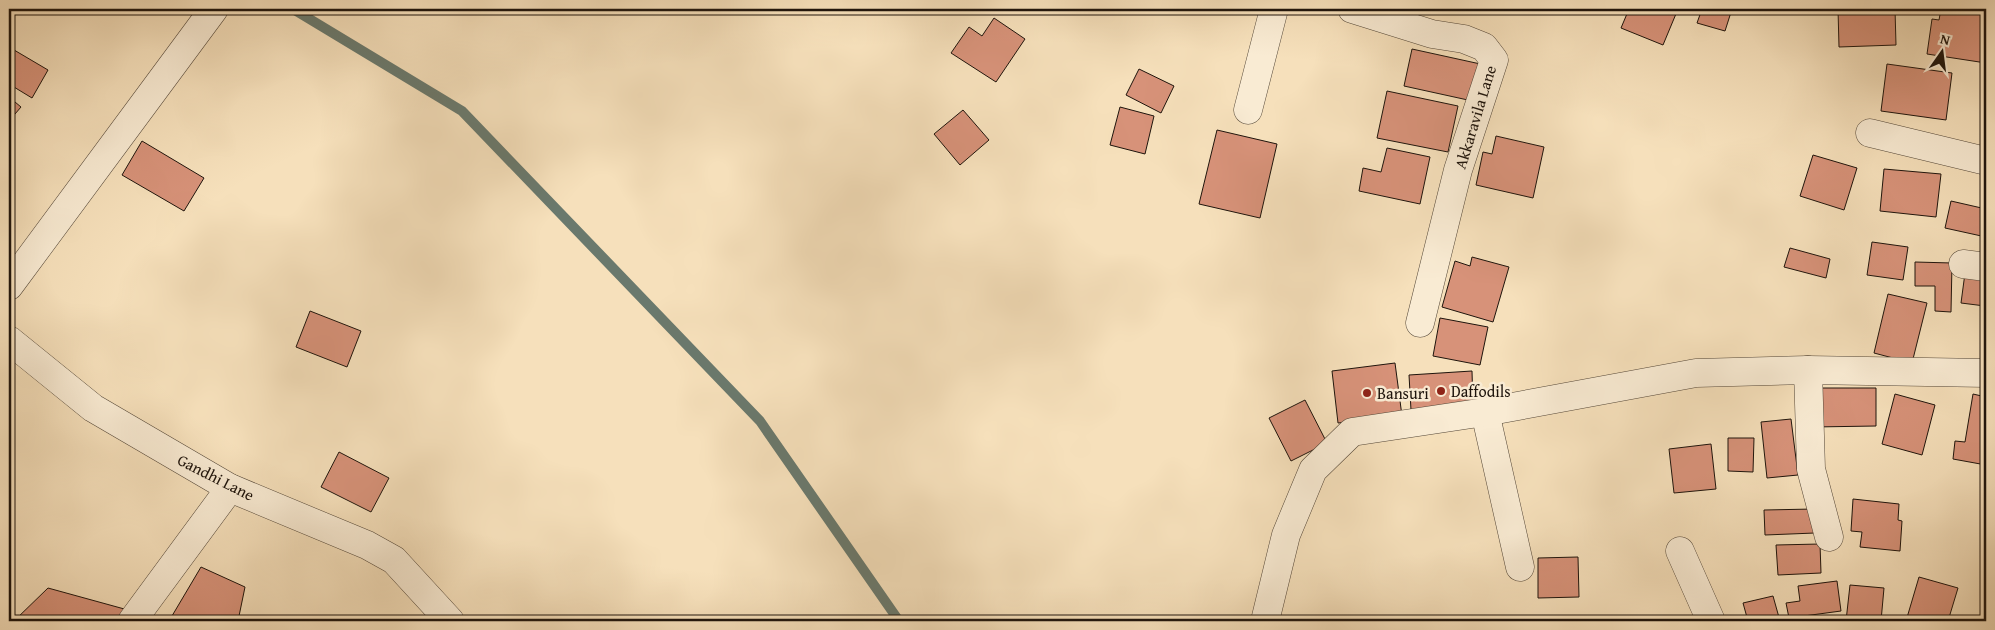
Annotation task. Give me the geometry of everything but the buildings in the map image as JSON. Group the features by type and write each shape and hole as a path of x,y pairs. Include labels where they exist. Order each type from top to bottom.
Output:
{"street":[{"path":"9,286 214,9"},
{"path":"1248,110 1274,9"},
{"name":"Akkaravila Lane","path":"1352,9 1432,34 1464,39 1484,47 1494,60 1458,170 1420,323"},
{"path":"1870,133 1986,161"},
{"name":"Gandhi Lane","path":"9,340 93,408 230,488 367,545 394,560 445,619"},
{"path":"1265,621 1286,535 1313,470 1352,432 1485,412 1696,373 1808,370 1986,372"},
{"path":"1808,370 1810,469 1829,537"},
{"path":"1485,412 1520,567"},
{"path":"132,621 230,488"},
{"path":"1680,551 1711,621"}],"waterway":[{"path":"293,9 462,111 760,421 899,621"}],"place":[{"name":"Daffodils","path":"1441,391"},
{"name":"Bansuri","path":"1367,393"}]}
